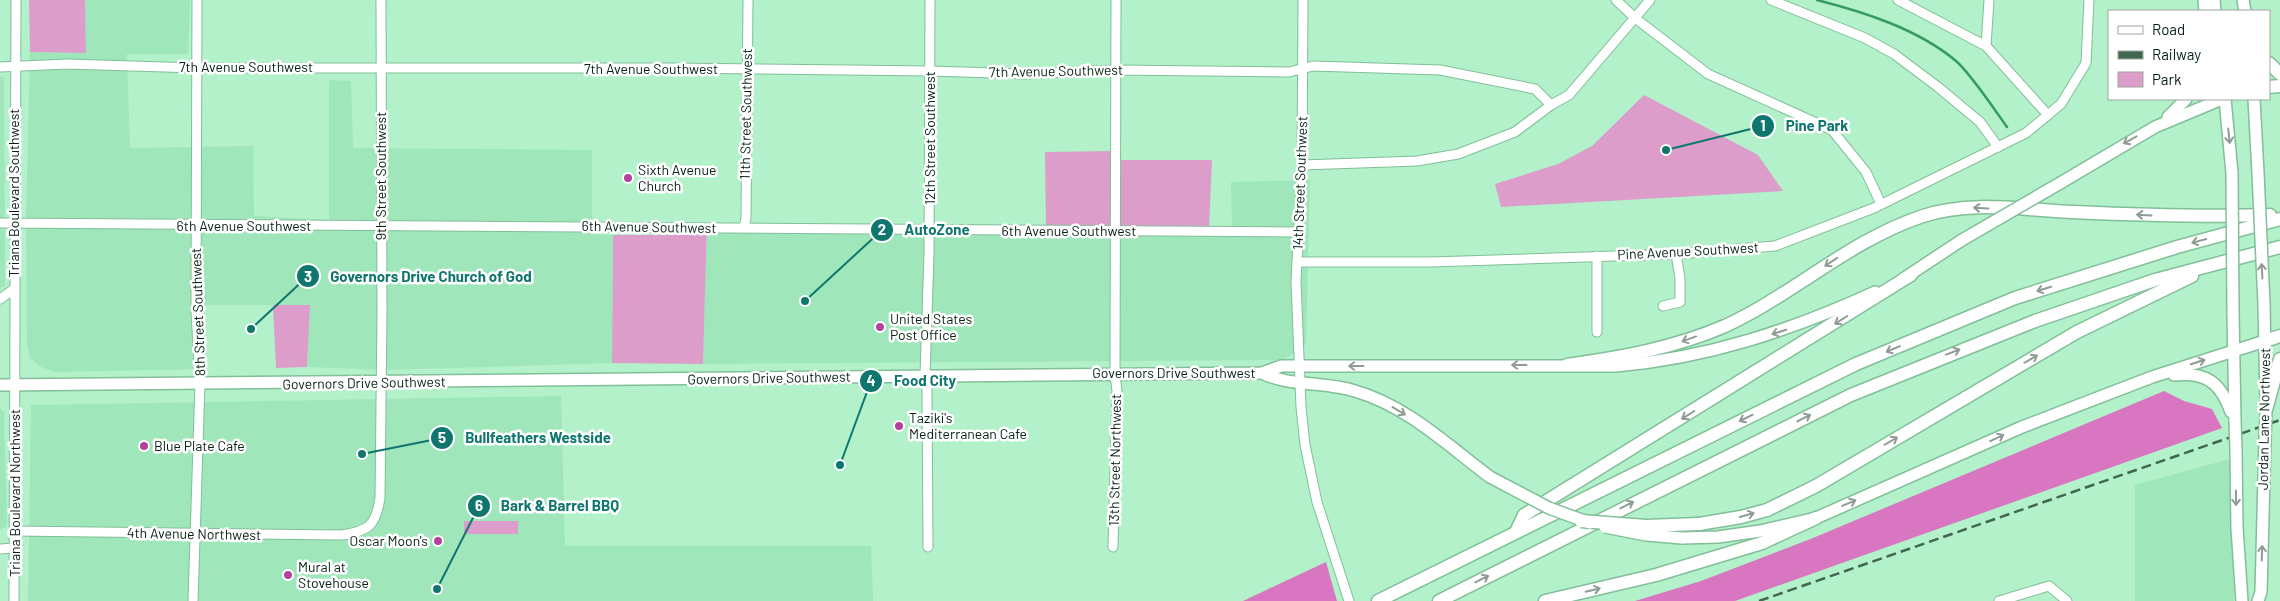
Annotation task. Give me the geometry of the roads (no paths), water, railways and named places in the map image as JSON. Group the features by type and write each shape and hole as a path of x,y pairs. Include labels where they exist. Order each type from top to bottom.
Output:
{"highway":[{"path":"2270,64 2280,74"},
{"path":"1568,365 1661,349 1725,326 1790,290 1856,246 1923,216 1963,207 2189,217 2280,217"},
{"path":"1378,601 1856,364 2015,298 2280,217"},
{"path":"1439,601 1851,395 2035,321 2155,280 2280,247"},
{"path":"1581,521 1646,526 1699,524 1741,517 1767,510 1816,486 2077,332 2219,262"},
{"path":"1516,532 1524,515 1911,275"},
{"path":"2266,341 2280,336"},
{"path":"2266,410 2280,359"},
{"path":"1545,601 1656,575 1753,546 1816,518"}],"main road":[{"path":"2155,127 2175,113 2185,100"},
{"path":"2155,127 2222,100"},
{"name":"Jordan Lane Northwest","path":"2224,100 2232,173 2233,351 2237,528 2242,601"},
{"name":"Jordan Lane Northwest","path":"2254,100 2266,341 2261,592 2258,601"},
{"name":"Governors Drive Southwest","path":"0,385 1262,373 1281,366 1616,366 1654,363 1725,348 1784,330 1911,275 1962,240 2155,127"},
{"path":"1262,373 1277,381 1338,387 1365,394 1394,408 1422,425 1490,476 1549,508 1581,521 1639,534 1682,538 1718,537 1760,531 1816,518 2022,427 2152,377 2266,341"},
{"path":"2152,377 2185,374 2199,375 2207,379 2219,387 2227,400 2235,421"}],"street":[{"name":"Triana Boulevard Southwest","path":"15,385 16,0"},
{"name":"8th Street Southwest","path":"193,601 200,383 196,311 197,0"},
{"name":"9th Street Southwest","path":"372,524 378,512 380,498 382,226 380,0"},
{"name":"11th Street Southwest","path":"744,228 746,218 748,0"},
{"name":"12th Street Southwest","path":"928,546 927,389 925,375 929,229 930,0"},
{"name":"13th Street Northwest","path":"1113,547 1117,391 1115,374 1114,232 1116,0"},
{"name":"14th Street Southwest","path":"1303,0 1302,165 1297,262 1302,382 1301,406 1308,464 1317,502 1349,601"},
{"path":"1616,0 1635,18 1708,74 1832,130 1866,172 1881,204"},
{"path":"1302,165 1417,161 1458,154 1515,132 1550,105 1569,95 1650,0"},
{"path":"1771,0 1864,38 1894,54 1980,122 1998,147"},
{"path":"1898,0 1986,46 2048,115"},
{"path":"1986,46 1989,0"},
{"name":"Pine Avenue Southwest","path":"1297,262 1431,262 1676,254 1775,246 1881,204 2026,133 2061,104 2086,63 2089,0"},
{"name":"7th Avenue Southwest","path":"0,66 67,64 197,68 381,67 479,70 930,70 1024,74 1115,70 1289,72 1313,66 1440,70 1535,89 1550,105"},
{"name":"6th Avenue Southwest","path":"0,223 196,226 1298,232"},
{"path":"1663,306 1680,302 1680,278 1676,254"},
{"path":"1597,256 1597,332"},
{"path":"0,299 14,289"},
{"name":"Triana Boulevard Northwest","path":"14,601 15,385"},
{"name":"4th Avenue Northwest","path":"14,531 342,535 359,533 372,524"},
{"path":"0,549 14,548"},
{"path":"1999,601 2049,586 2067,601"}],"waterway":[{"path":"1817,0 1890,23 1941,50 1956,61 1968,74 2007,127"}],"railway":[{"path":"1759,601 2280,420"}],"place":[{"name":"Pine Park","path":"1666,150"},
{"name":"Sixth Avenue Church","path":"628,178"},
{"name":"AutoZone","path":"805,301"},
{"name":"United States Post Office","path":"880,327"},
{"name":"Governors Drive Church of God","path":"251,329"},
{"name":"Taziki's Mediterranean Cafe","path":"899,426"},
{"name":"Blue Plate Cafe","path":"144,446"},
{"name":"Bullfeathers Westside","path":"362,454"},
{"name":"Food City","path":"840,465"},
{"name":"Oscar Moon's","path":"438,541"},
{"name":"Mural at Stovehouse","path":"288,575"},
{"name":"Bark & Barrel BBQ","path":"437,589"}]}
